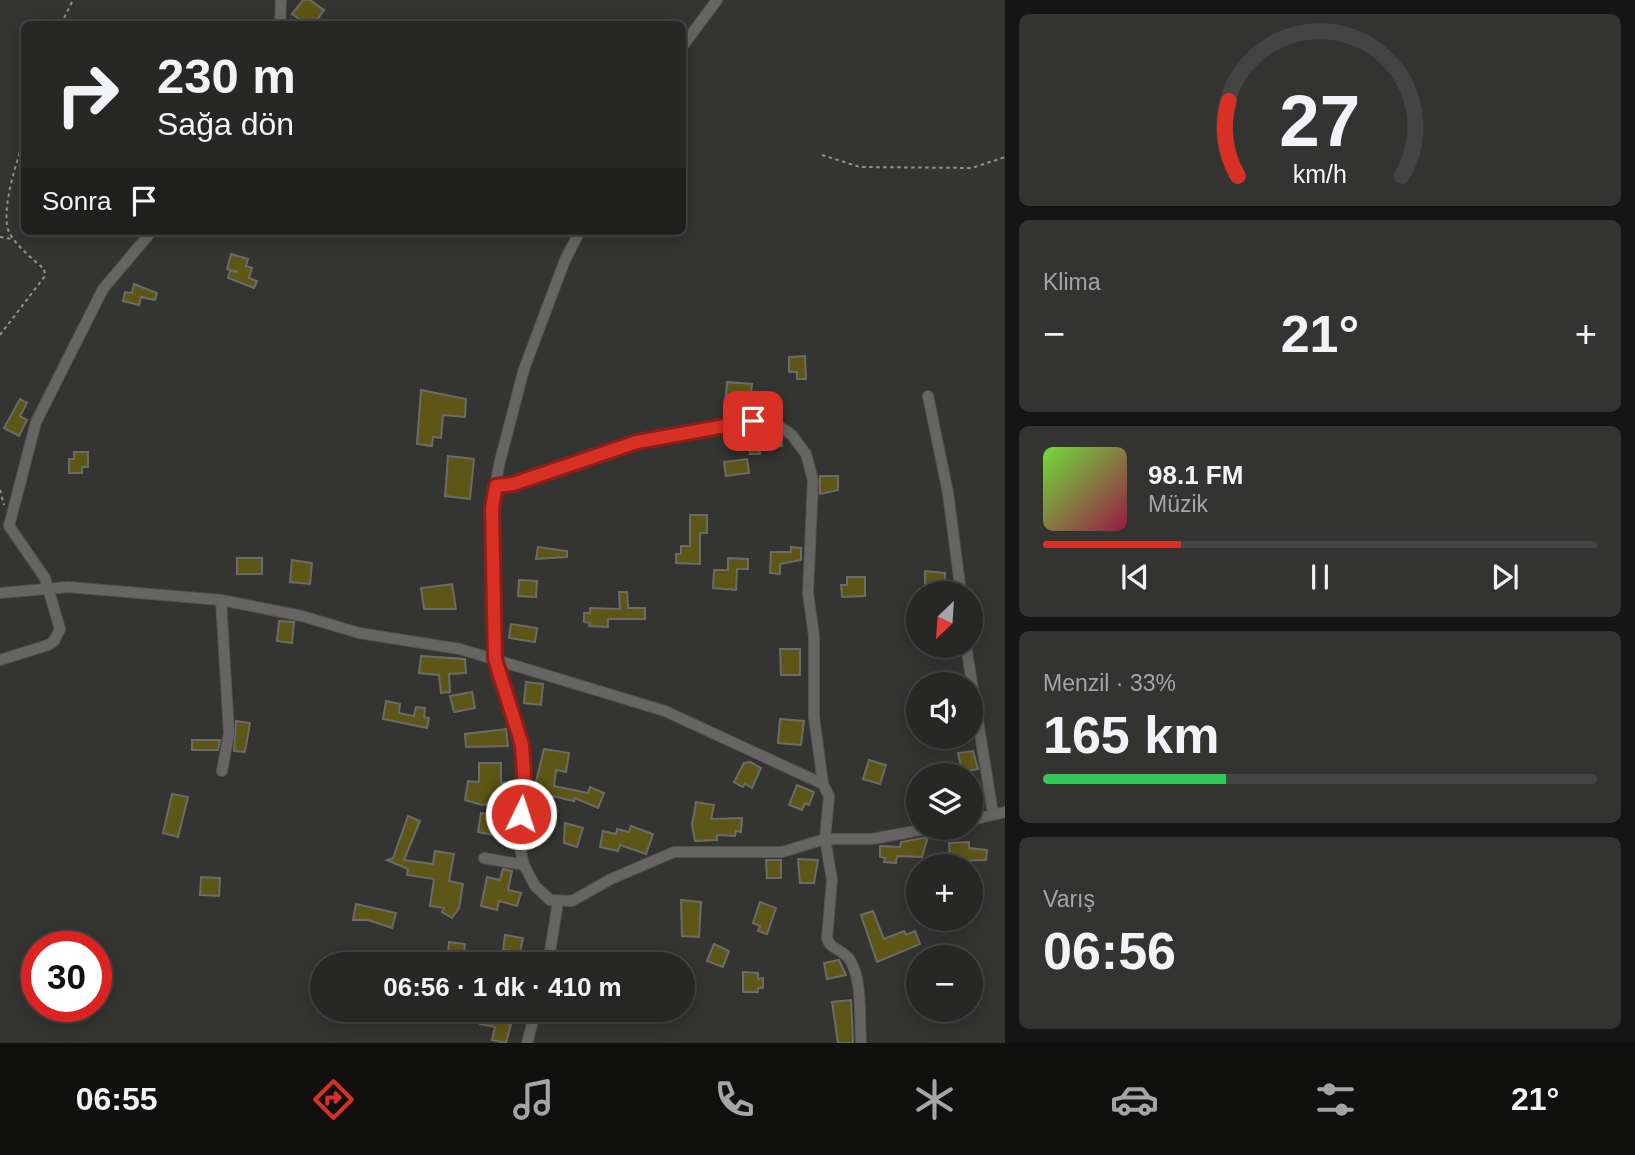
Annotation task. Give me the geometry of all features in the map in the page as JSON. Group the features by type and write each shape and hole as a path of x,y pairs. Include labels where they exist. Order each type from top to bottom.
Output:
{"street":[{"path":"280,21 281,0"},
{"path":"686,42 717,0"},
{"path":"0,660 54,641 60,629 45,578 9,526 31,436 103,289 149,235"},
{"path":"578,235 524,369 492,508 495,659 522,745 525,789 518,839 524,865 535,886 550,900 572,901 611,879 674,852 782,852 825,839 872,839 906,833"},
{"path":"928,396 948,493 959,581"},
{"path":"496,486 513,484 637,442 753,421 777,425 792,435 806,454 813,480 808,593 814,636 814,717 823,783 829,796 825,839 832,880 827,938 829,946 849,960 857,985 861,1043"},
{"path":"0,593 68,587 221,600 302,616 359,633 460,649 666,711 823,783"},
{"path":"221,600 229,733 222,771"},
{"path":"968,658 999,813"},
{"path":"484,858 524,865"},
{"path":"550,952 558,902"},
{"path":"527,1043 533,1022"}],"path":[{"path":"62,21 73,0"},
{"path":"0,335 45,276 44,269 13,239 6,220 21,148"},
{"path":"822,155 860,167 972,168 1005,157"},
{"path":"0,237 13,239"}],"building":[{"path":"303,0 310,0 324,10 316,21 302,21 292,14"},
{"path":"231,254 248,259 246,266 252,268 249,278 257,281 254,288 228,278 230,271 238,272 227,269"},
{"path":"134,284 157,293 155,300 141,297 139,305 123,301 125,292 132,293"},
{"path":"805,356 806,379 797,379 797,372 789,372 789,357"},
{"path":"727,382 752,384 750,408 725,406"},
{"path":"421,390 466,399 465,417 443,415 441,438 433,437 432,446 417,444"},
{"path":"20,399 27,403 20,416 27,420 19,436 4,428"},
{"path":"749,431 774,432 781,437 782,446 759,447 760,454 750,454"},
{"path":"74,452 88,452 88,467 82,467 82,473 69,473 69,459 74,459"},
{"path":"448,456 474,459 470,499 445,496"},
{"path":"747,459 749,473 726,476 724,462"},
{"path":"820,476 838,476 838,490 820,494"},
{"path":"690,515 707,515 707,533 700,533 700,564 676,563 676,554 681,554 681,546 690,546"},
{"path":"538,547 567,551 567,557 536,559"},
{"path":"791,547 801,548 801,560 780,564 780,574 770,573 771,552 791,552"},
{"path":"237,558 262,558 262,574 237,574"},
{"path":"728,558 748,559 748,569 737,569 736,590 713,588 714,570 728,570"},
{"path":"292,560 312,563 310,584 290,582"},
{"path":"925,571 945,573 945,581 925,581"},
{"path":"847,577 865,577 865,596 842,597 841,585 847,585"},
{"path":"519,580 537,581 536,597 518,596"},
{"path":"452,584 456,609 424,609 421,588"},
{"path":"619,592 627,592 628,608 645,608 645,619 608,619 608,627 589,626 590,623 584,622 584,613 590,613 590,608 620,609"},
{"path":"279,621 294,622 292,643 277,641"},
{"path":"511,624 537,628 535,642 509,638"},
{"path":"780,649 800,649 800,675 781,675"},
{"path":"421,656 465,659 466,673 449,674 450,692 441,693 439,675 419,673"},
{"path":"526,682 543,684 541,705 524,703"},
{"path":"472,692 475,708 454,712 450,696"},
{"path":"386,701 400,704 399,713 414,716 416,707 425,708 424,717 429,718 427,728 383,719"},
{"path":"780,719 804,721 801,745 778,743"},
{"path":"236,721 250,723 245,752 234,751"},
{"path":"506,729 508,746 466,747 465,734"},
{"path":"192,740 220,740 218,750 192,750"},
{"path":"544,749 569,753 566,772 556,770 554,786 588,793 590,787 604,793 598,808 575,798 574,801 552,796 551,801 532,798"},
{"path":"973,751 976,763 960,763 958,753"},
{"path":"869,760 886,765 880,784 863,779"},
{"path":"750,762 761,768 752,788 734,782 744,763"},
{"path":"479,763 501,763 501,783 514,781 515,800 482,805 465,800 468,781 479,782"},
{"path":"797,785 814,792 809,805 805,803 802,810 789,805"},
{"path":"172,794 188,797 178,837 163,833"},
{"path":"696,802 714,805 711,819 742,818 741,832 736,831 735,836 717,835 717,840 695,841 692,825"},
{"path":"481,813 502,816 499,836 478,832"},
{"path":"408,816 420,821 404,860 433,864 435,851 454,854 449,881 463,884 459,908 452,918 442,912 444,908 430,906 434,879 407,875 408,869 387,860 393,858"},
{"path":"565,823 583,828 577,847 564,843"},
{"path":"631,826 653,834 646,854 620,845 618,851 600,847 603,831 616,834 617,829 629,832"},
{"path":"927,840 923,854 906,854 906,856 897,856 896,863 884,862 885,858 880,857 880,846 900,847 901,842"},
{"path":"969,842 969,848 987,850 986,860 983,860 983,854 950,854 949,843"},
{"path":"798,859 818,860 814,883 800,883"},
{"path":"766,860 781,860 781,878 767,878"},
{"path":"503,869 512,871 508,890 521,893 517,906 499,901 497,910 481,906 487,877 500,880"},
{"path":"201,877 220,878 219,896 200,895"},
{"path":"681,900 701,902 699,937 682,936"},
{"path":"760,902 776,908 767,934 758,931 760,926 753,923"},
{"path":"356,904 396,913 392,928 368,920 353,920"},
{"path":"873,911 884,939 904,931 906,935 915,931 920,944 906,945 906,950 877,962 861,915"},
{"path":"505,935 523,938 520,952 503,950"},
{"path":"449,942 465,944 464,952 448,952"},
{"path":"714,944 729,951 723,967 707,961"},
{"path":"839,960 846,975 827,979 824,963"},
{"path":"743,972 758,973 758,979 763,978 763,988 758,988 758,992 743,992"},
{"path":"851,1000 853,1043 838,1043 832,1002"},
{"path":"480,1024 511,1024 506,1043 492,1040 495,1027"}],"route":[{"path":"521,814 525,789 522,745 495,659 492,508 496,486 513,484 637,442 688,435 753,421"}]}
